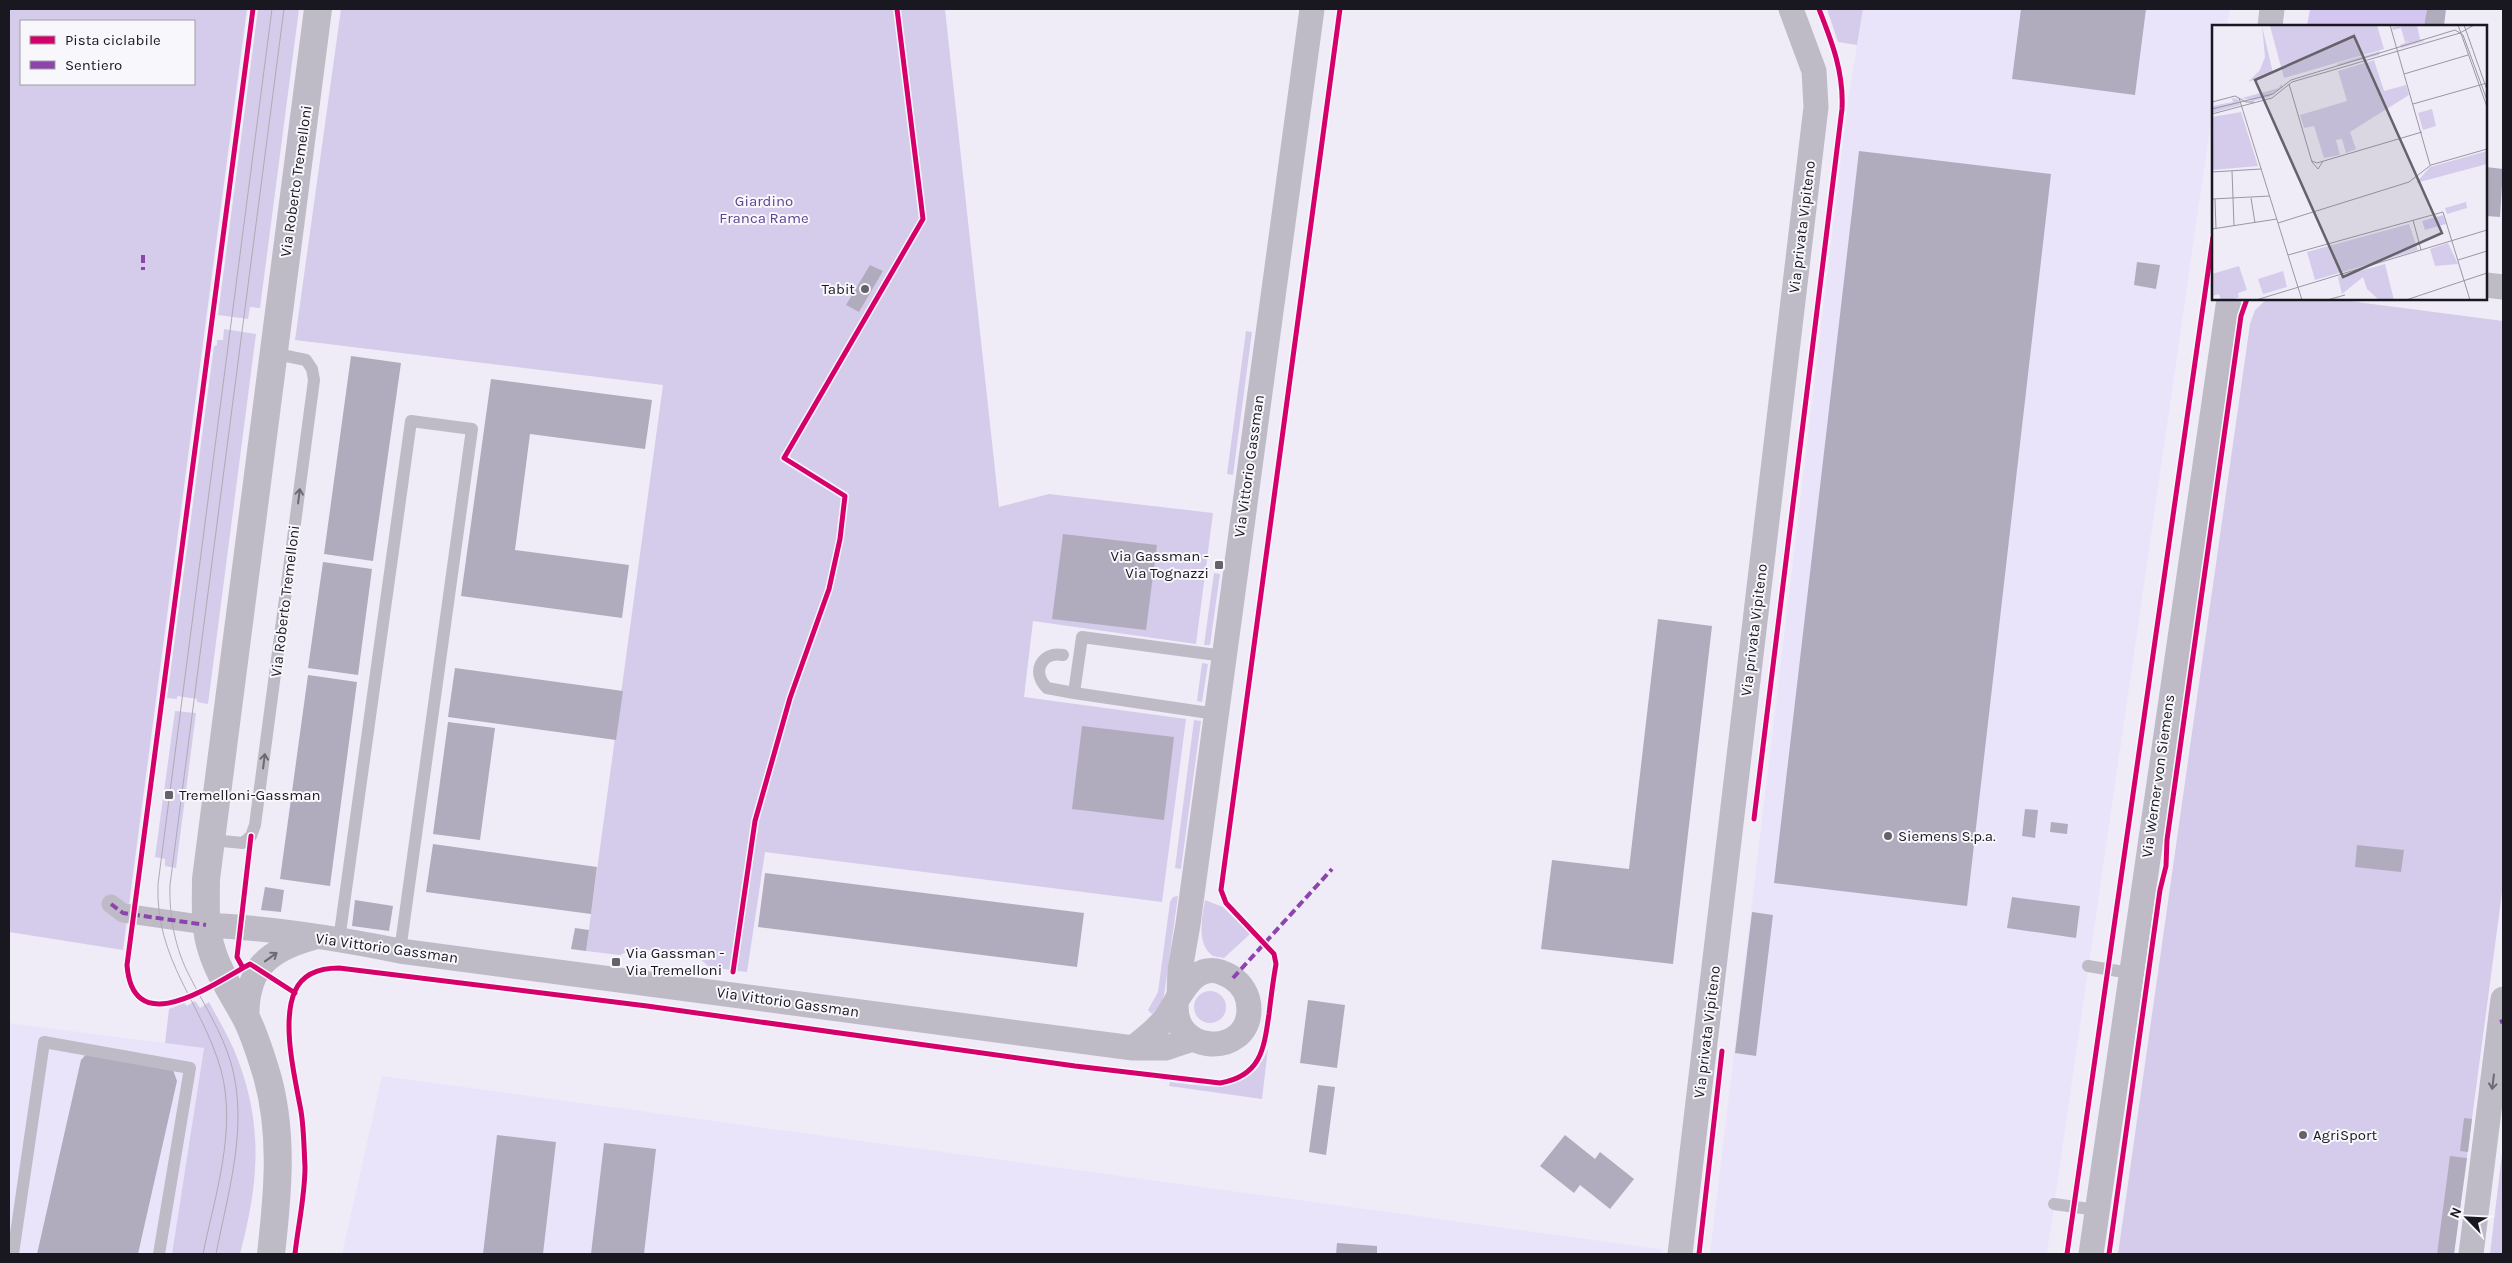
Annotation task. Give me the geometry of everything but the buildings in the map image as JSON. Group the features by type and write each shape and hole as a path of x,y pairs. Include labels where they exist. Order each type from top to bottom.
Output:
{"street":[{"name":"Via Roberto Tremelloni","path":"271,1254 278,1171 276,1115 265,1068 247,1022 218,970 206,925 206,879 272,353 318,9"},
{"name":"Via Vittorio Gassman","path":"1188,924 1194,950 1210,972 1228,975 1240,984 1248,1000 1249,1014 1242,1030 1227,1042 1210,1044 1194,1039 1183,1029 1179,1022 1180,970 1188,924 1312,9"},
{"name":"Via privata Vipiteno","path":"1680,1254 1816,107 1814,71 1791,9"},
{"path":"2270,25 2272,9"},
{"path":"2487,285 2503,287"},
{"name":"Via Werner von Siemens","path":"2091,1254 2130,973 2229,300"},
{"path":"111,904 123,913 206,925"},
{"name":"Via Vittorio Gassman","path":"206,925 249,928 339,940 400,951 1133,1048 1166,1048 1194,1039"},
{"name":"Via Roberto Tremelloni","path":"247,1022 248,997 257,969 276,952 315,937"},
{"path":"1133,1048 1160,1025 1189,980 1210,972"},
{"path":"2471,1254 2503,999"},
{"path":"263,1254 274,1220"}],"lane":[{"name":"Via Roberto Tremelloni","path":"212,840 243,843 251,836 255,825 314,380 312,369 306,360 272,353"},
{"path":"339,940 411,421 472,429 400,951"},
{"path":"1074,693 1082,637 1224,656"},
{"path":"1063,655 1052,654 1043,660 1038,672 1046,688 1216,714"},
{"path":"2088,966 2130,973"},
{"path":"13,1254 44,1042 190,1068 159,1254"},
{"path":"2054,1204 2097,1210"}],"shaded area":[{"path":"1863,9 2230,9 2227,25 2212,25 2212,115 2047,1254 1710,1254 1848,100"},
{"path":"2310,9 2427,9 2424,25 2307,25"},
{"path":"9,1023 204,1048 172,1254 9,1254"},
{"path":"382,1076 1661,1249 1661,1254 342,1254"}],"green space":[{"path":"9,9 247,9 123,950 9,932"},
{"path":"258,9 299,9 260,308 250,307 248,319 218,315"},
{"name":"Giardino Franca Rame","path":"341,9 945,9 999,507 1049,494 1213,513 1196,644 1033,621 1024,697 1186,719 1162,902 765,852 747,972 709,967 698,957 635,948 620,955 586,951 663,385 295,340"},
{"path":"1827,9 1863,9 1857,45 1838,42"},
{"path":"2266,300 2342,300 2503,321 2503,885 2454,1254 2118,1254 2250,324 2255,310"},
{"path":"224,329 256,334 208,704 197,702 197,699 177,696 177,699 167,698 214,346 217,345 217,340 223,340"},
{"path":"1246,331 1252,332 1233,475 1227,474"},
{"path":"1214,573 1220,574 1210,645 1204,645"},
{"path":"1202,663 1208,664 1202,702 1197,701"},
{"path":"175,711 196,713 176,868 165,866 165,859 155,857"},
{"path":"1194,720 1201,721 1181,869 1175,868"},
{"path":"1178,896 1164,996 1161,1004 1152,1014 1148,1010 1158,992 1170,902 1173,897"},
{"path":"1205,900 1223,907 1250,934 1224,958 1213,956 1204,945 1202,930"},
{"path":"1210,991 1222,995 1226,1007 1222,1019 1210,1023 1198,1019 1194,1007 1198,995"},
{"path":"195,1001 200,1008 209,1002 225,1031 238,1060 252,1109 255,1133 254,1181 251,1205 240,1254 172,1254 204,1048 165,1043 169,1009 184,1003 187,1006"},
{"path":"1268,1049 1262,1099 1169,1086 1170,1082 1214,1086 1227,1085 1239,1081 1250,1075 1260,1064"},
{"path":"2503,1145 2503,1254 2490,1254"}],"tram line":[{"path":"203,1254 226,1139 225,1093 221,1070 213,1046 181,980 164,936 159,911 158,884 272,9"},
{"path":"216,1254 235,1159 238,1111 236,1087 231,1063 223,1040 180,955 172,920 170,885 284,9"}],"marked path":[{"path":"143,255 143,270"},
{"path":"1233,978 1332,869"},
{"path":"111,904 123,913 206,925"}],"cycle path":[{"path":"253,9 127,965 133,988 144,1000 159,1004 178,1001 197,993 250,964 295,993"},
{"path":"733,972 755,821 790,698 829,589 840,539 845,496 784,458 923,219 897,9"},
{"path":"295,1254 303,1200 305,1167 303,1125 290,1050 289,1018 291,1004 298,985 308,976 326,969 339,968 647,1006 1075,1066 1220,1083 1234,1079 1252,1067 1258,1059 1265,1039 1276,964 1274,954 1226,903 1221,890 1340,9"},
{"path":"1754,819 1842,109 1839,70 1833,46 1819,9"},
{"path":"2067,1254 2212,244"},
{"path":"2109,1254 2160,890 2166,866 2167,840 2241,316 2247,300"},
{"path":"243,968 237,957 251,836"},
{"path":"1699,1254 1722,1051"}],"place":[{"name":"Tabit","path":"865,289"},
{"name":"Via Gassman - Via Tognazzi","path":"1219,565"},
{"name":"Tremelloni-Gassman","path":"169,795"},
{"name":"Siemens S.p.a.","path":"1888,836"},
{"name":"Via Gassman - Via Tremelloni","path":"616,962"},
{"name":"AgriSport","path":"2303,1135"}]}
